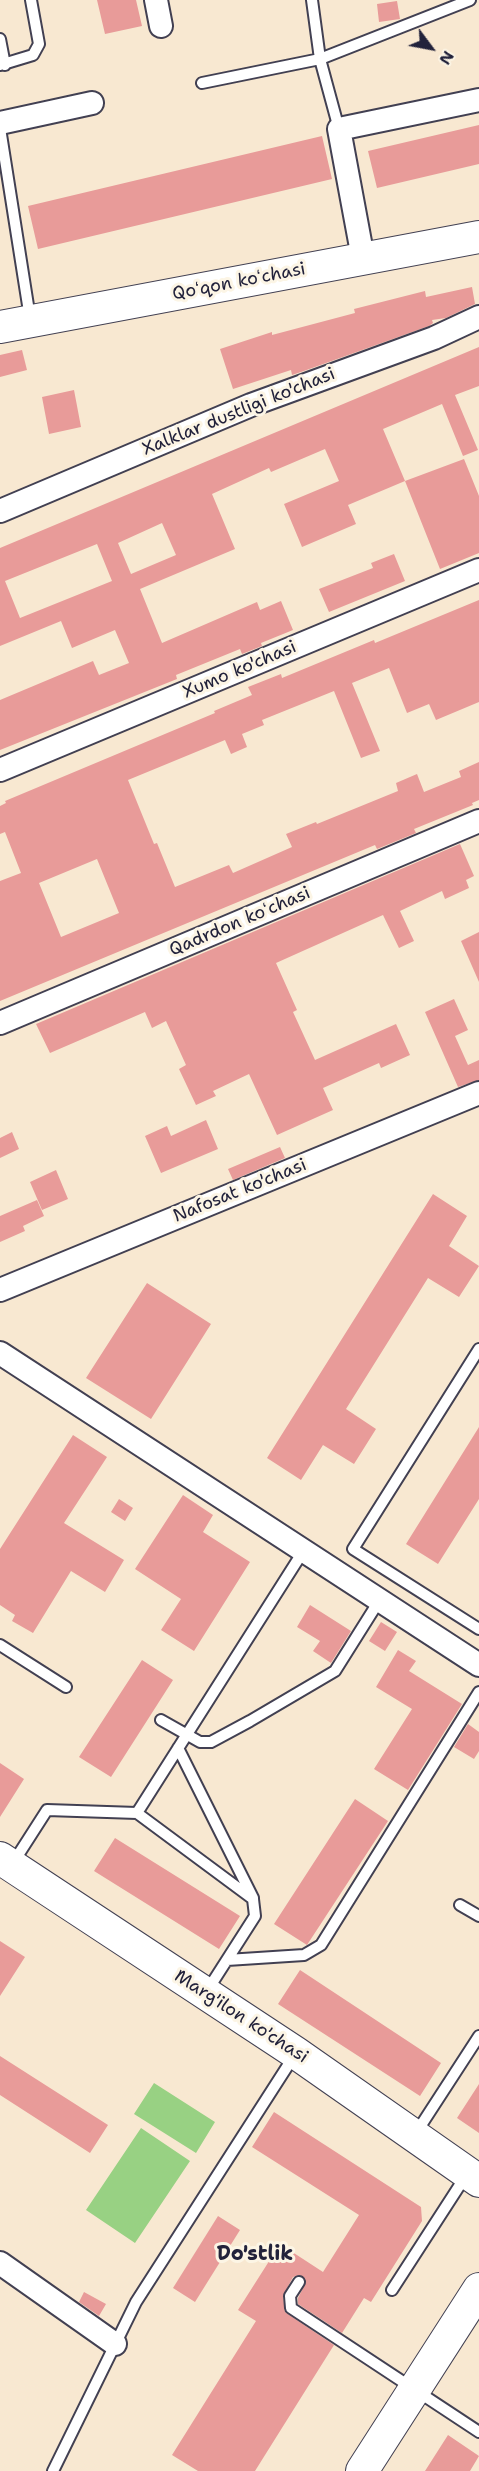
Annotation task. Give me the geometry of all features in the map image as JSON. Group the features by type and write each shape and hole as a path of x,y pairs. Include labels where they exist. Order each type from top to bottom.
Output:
{"street":[{"path":"156,0 161,26"},
{"path":"363,258 339,129 479,100"},
{"path":"0,123 92,103"},
{"name":"Qoʻqon koʻchasi","path":"0,327 479,237"},
{"name":"Xalklar dustligi ko'chasi","path":"0,511 251,405 434,338 479,317"},
{"name":"Xumo ko'chasi","path":"0,770 479,570"},
{"name":"Qadrdon koʻchasi","path":"0,1023 479,821"},
{"name":"Nafosat ko'chasi","path":"0,1290 479,1093"},
{"path":"0,1353 479,1665"},
{"name":"Marg'ilon ko'chasi","path":"6,1862 296,2053 473,2177"},
{"path":"0,2263 115,2344"},
{"path":"362,2471 479,2289"}],"lane":[{"path":"0,39 3,65 33,55 39,44 31,0"},
{"path":"312,0 320,59 339,129"},
{"path":"202,83 320,59 470,0"},
{"path":"0,128 31,322"},
{"path":"479,1349 353,1549 479,1629"},
{"path":"136,1813 304,1551"},
{"path":"161,1720 200,1742 211,1743 335,1671 379,1601"},
{"path":"0,1645 66,1687"},
{"path":"227,1960 304,1955 321,1946 479,1692"},
{"path":"178,1748 253,1899 255,1916 205,1994"},
{"path":"6,1862 47,1810 136,1813 253,1899"},
{"path":"460,1905 479,1916"},
{"path":"414,2136 479,2036"},
{"path":"53,2471 136,2302 296,2053"},
{"path":"392,2290 473,2177"},
{"path":"299,2282 290,2296 291,2308 479,2432"}],"green space":[{"path":"154,2083 215,2122 196,2153 134,2114"},
{"path":"141,2128 190,2161 135,2243 86,2210"}],"building":[{"path":"97,0 136,0 142,26 105,34"},
{"path":"397,1 400,19 379,22 377,4"},
{"path":"479,125 479,164 377,188 368,151"},
{"path":"322,136 332,179 38,249 28,206"},
{"path":"472,287 475,304 446,318 432,320 433,323 429,326 292,375 291,370 233,389 220,349 272,332 272,335 355,313 354,309 425,291 426,297"},
{"path":"479,347 479,386 455,395 478,450 463,456 442,404 383,429 405,481 348,505 356,524 302,547 284,504 339,481 325,449 271,472 269,468 212,494 235,549 140,589 162,643 257,602 260,610 281,601 293,630 261,643 262,646 242,654 240,649 176,675 177,679 0,750 0,700 93,661 99,675 129,663 115,630 72,648 61,621 0,646 0,548","holes":["162,523 176,555 131,574 118,543","97,544 112,581 20,618 5,581"]},
{"path":"22,350 27,370 0,377 0,355"},
{"path":"74,390 81,427 49,434 42,397"},
{"path":"464,459 479,496 479,553 440,569 405,481"},
{"path":"394,554 405,581 329,612 319,589 373,568 371,563"},
{"path":"479,600 479,702 436,720 429,704 407,713 389,668 352,683 380,751 361,758 334,691 262,720 264,725 242,734 247,747 231,754 225,740 128,780 154,844 157,843 175,887 229,865 233,873 292,847 286,834 398,791 396,783 417,774 424,792 461,777 459,771 479,762 479,800 472,803 473,805 414,829 416,833 377,849 375,845 0,1001 0,881 21,873 5,832 0,834 0,806 6,803 5,801 215,713 214,711 252,695 248,687 281,674 282,678 374,640 375,643","holes":["97,859 119,913 61,937 39,883"]},
{"path":"460,844 474,876 466,880 469,888 445,899 442,891 400,911 414,941 399,948 383,915 276,963 297,1010 293,1012 315,1060 396,1024 410,1055 381,1068 379,1063 323,1088 333,1110 277,1135 249,1074 213,1091 216,1096 196,1105 179,1069 186,1065 166,1021 152,1028 145,1012 50,1053 36,1024"},
{"path":"479,932 479,982 461,941"},
{"path":"454,999 468,1030 455,1036 468,1065 479,1060 479,1080 458,1087 425,1012"},
{"path":"206,1120 218,1149 161,1173 145,1136 167,1126 171,1136"},
{"path":"12,1132 19,1149 0,1158 0,1138"},
{"path":"280,1147 285,1158 233,1180 228,1169"},
{"path":"56,1170 68,1199 42,1210 30,1182"},
{"path":"433,1194 467,1216 449,1246 479,1266 459,1297 428,1278 346,1409 376,1429 354,1464 323,1445 301,1480 267,1458"},
{"path":"37,1200 44,1216 23,1226 25,1231 0,1242 0,1216"},
{"path":"147,1283 211,1324 151,1419 86,1378"},
{"path":"479,1427 479,1499 438,1564 406,1544"},
{"path":"73,1435 107,1457 64,1523 124,1560 105,1592 71,1571 33,1633 12,1621 15,1615 0,1605 0,1549"},
{"path":"183,1495 213,1515 203,1532 250,1562 194,1651 161,1630 181,1599 135,1569"},
{"path":"119,1499 133,1508 125,1521 111,1512"},
{"path":"310,1605 351,1631 331,1663 313,1651 320,1641 297,1627"},
{"path":"381,1622 397,1632 385,1651 369,1641"},
{"path":"398,1650 416,1661 409,1671 462,1704 408,1790 374,1769 412,1709 376,1687"},
{"path":"142,1660 173,1680 111,1777 79,1757"},
{"path":"468,1724 479,1732 479,1751 474,1759 454,1747"},
{"path":"0,1763 24,1779 0,1817"},
{"path":"355,1799 388,1821 307,1945 274,1924"},
{"path":"115,1838 240,1916 219,1949 94,1871"},
{"path":"0,1941 25,1957 0,1996"},
{"path":"300,1970 441,2063 420,2096 278,2004"},
{"path":"0,2056 108,2125 90,2153 0,2095"},
{"path":"479,2084 479,2133 457,2118"},
{"path":"274,2112 421,2207 422,2221 371,2302 364,2298 342,2333 298,2304 298,2298 306,2282 300,2275 293,2277 283,2296 285,2312 334,2345 255,2471 198,2471 172,2455 256,2321 238,2310 280,2244 323,2272 359,2215 252,2147"},
{"path":"218,2216 240,2230 195,2302 173,2288"},
{"path":"84,2292 106,2304 99,2316 79,2302"},
{"path":"448,2435 479,2456 470,2471 425,2471"}],"district":[{"name":"Do'stlik","path":"255,2255"}]}
